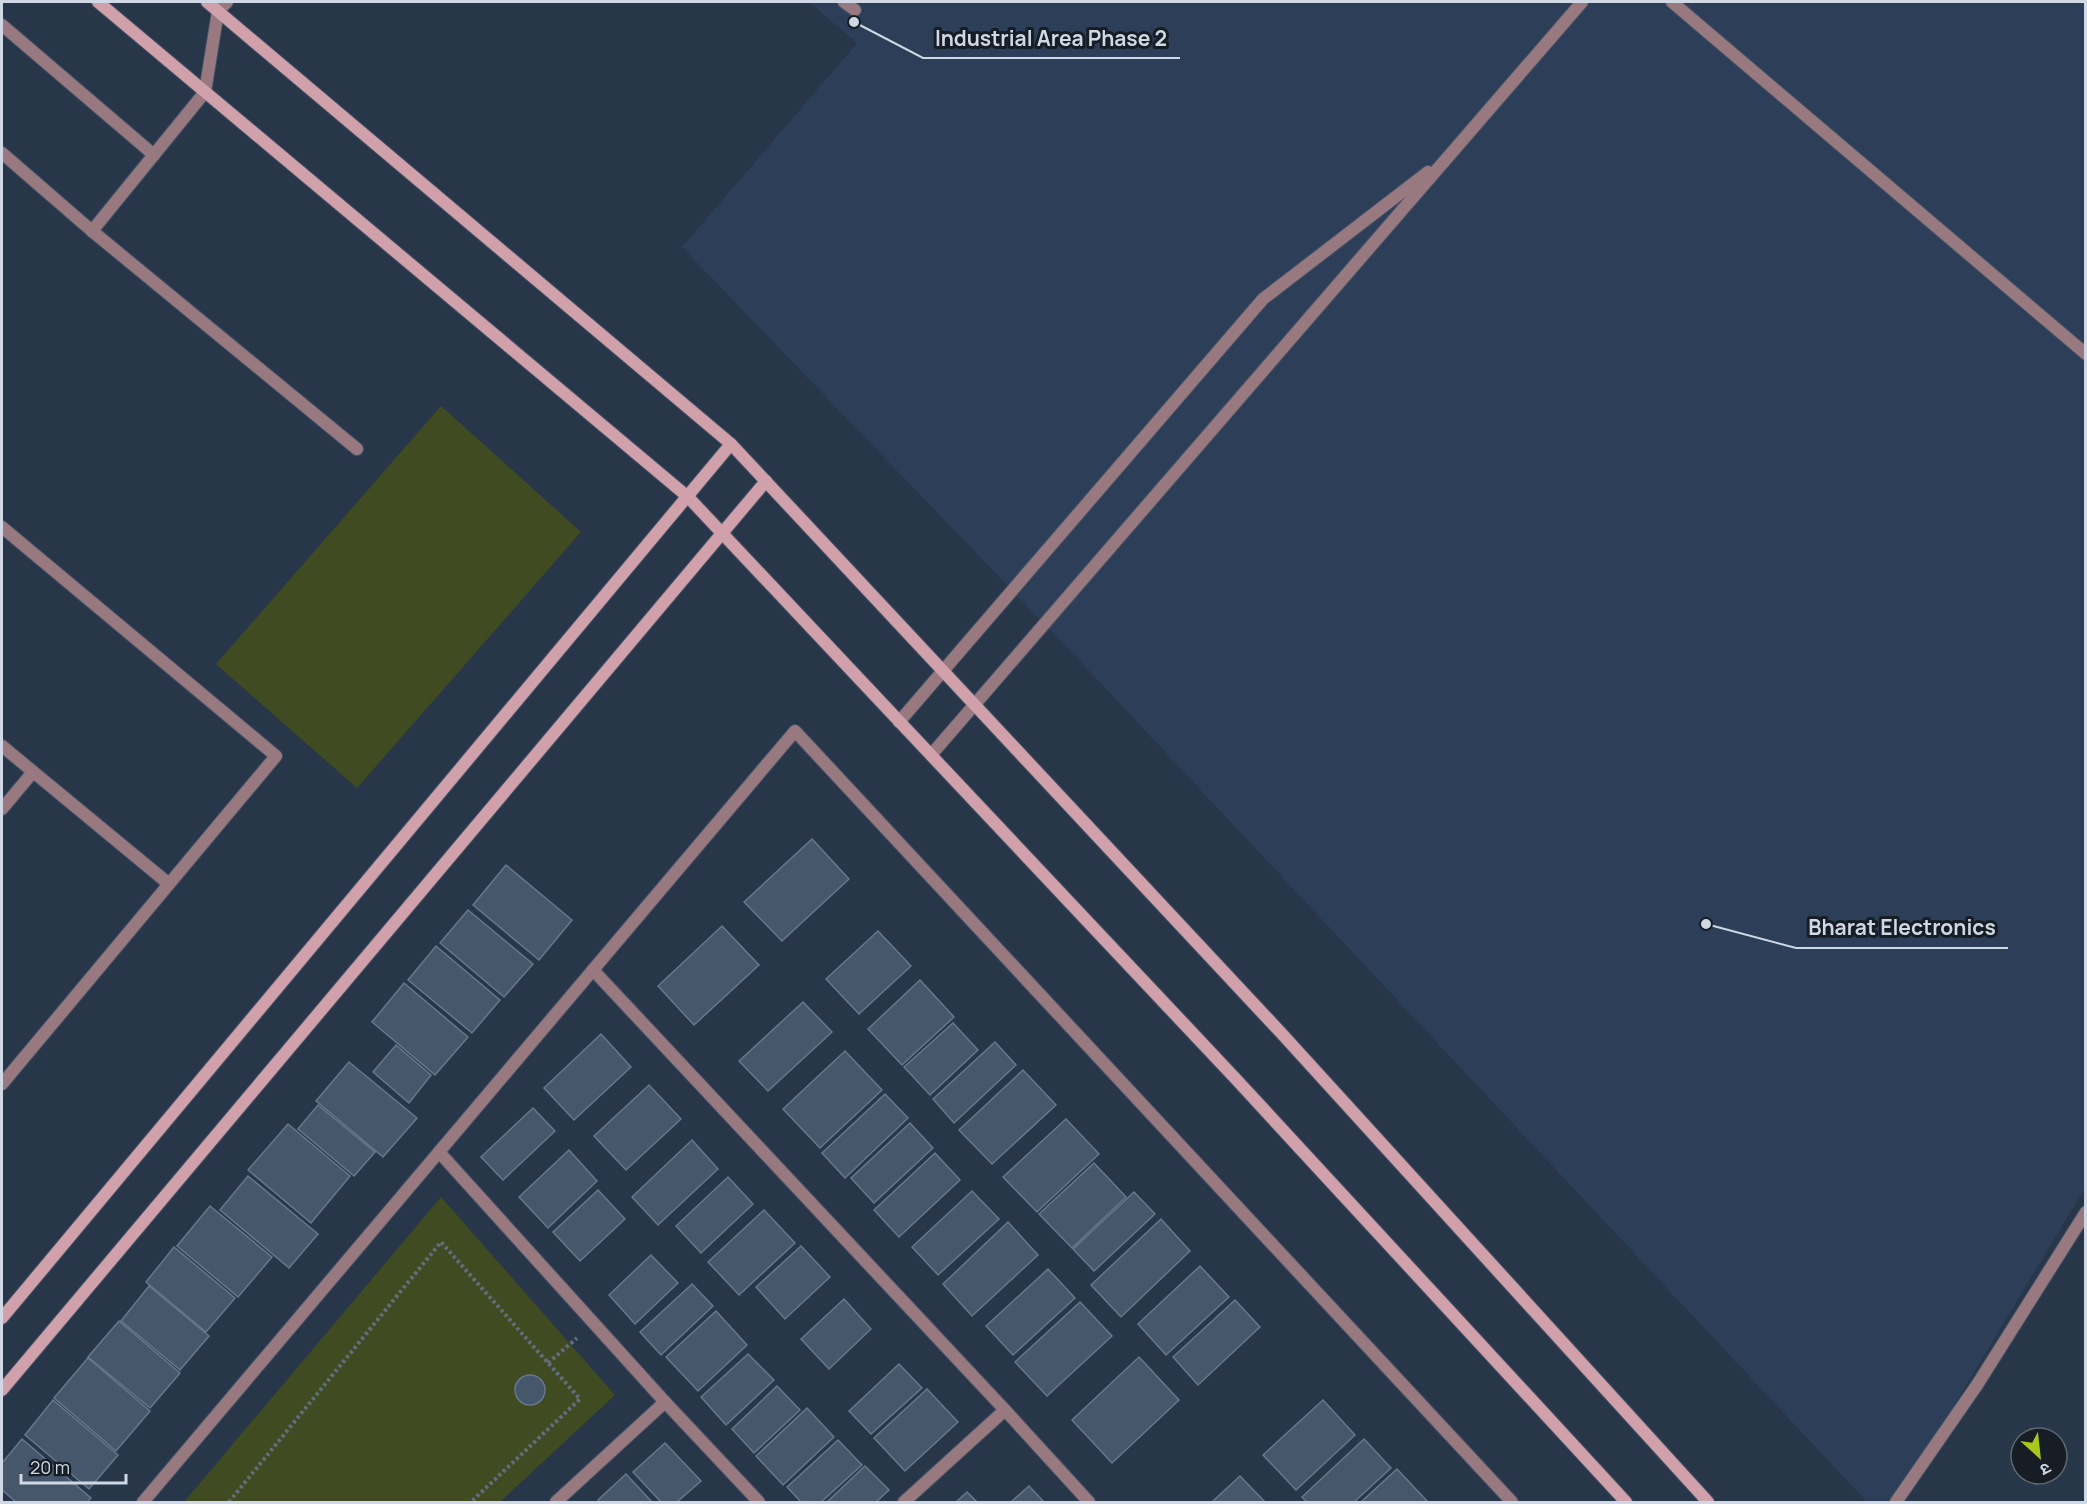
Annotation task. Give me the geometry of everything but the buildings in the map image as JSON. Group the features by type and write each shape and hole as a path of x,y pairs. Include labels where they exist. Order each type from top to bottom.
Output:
{"street":[{"path":"98,2 688,497 1242,1085 1626,1503"},
{"path":"207,2 222,6 731,444 1283,1035 1708,1503"},
{"path":"844,2 855,10"},
{"path":"931,755 976,706 1582,2"},
{"path":"1672,2 2085,354"},
{"path":"92,231 205,92 222,6"},
{"path":"2,25 154,155"},
{"path":"2,153 92,231 357,449"},
{"path":"899,722 1263,299 1448,157"},
{"path":"4,1311 731,444"},
{"path":"2,1390 766,481"},
{"path":"2,527 276,756 2,1084"},
{"path":"143,1503 795,731 1512,1503"},
{"path":"2,746 169,884"},
{"path":"2,809 33,772"},
{"path":"593,970 1005,1410 1089,1503"},
{"path":"439,1152 664,1402 759,1503"},
{"path":"1896,1503 1977,1385 2085,1212"},
{"path":"556,1503 664,1402"},
{"path":"904,1503 1005,1410"}],"path":[{"path":"229,1503 441,1242 580,1399 471,1503"},
{"path":"548,1363 593,1323"}],"shaded area":[{"path":"809,2 2085,2 2085,1188 1896,1502 1867,1502 1079,660 682,247 857,43"}],"green space":[{"path":"441,406 581,532 357,788 216,664"},
{"path":"441,1197 615,1395 500,1502 184,1502"}],"place":[{"name":"Industrial Area Phase 2","path":"854,22"},
{"name":"Bharat Electronics","path":"1706,924"}]}
